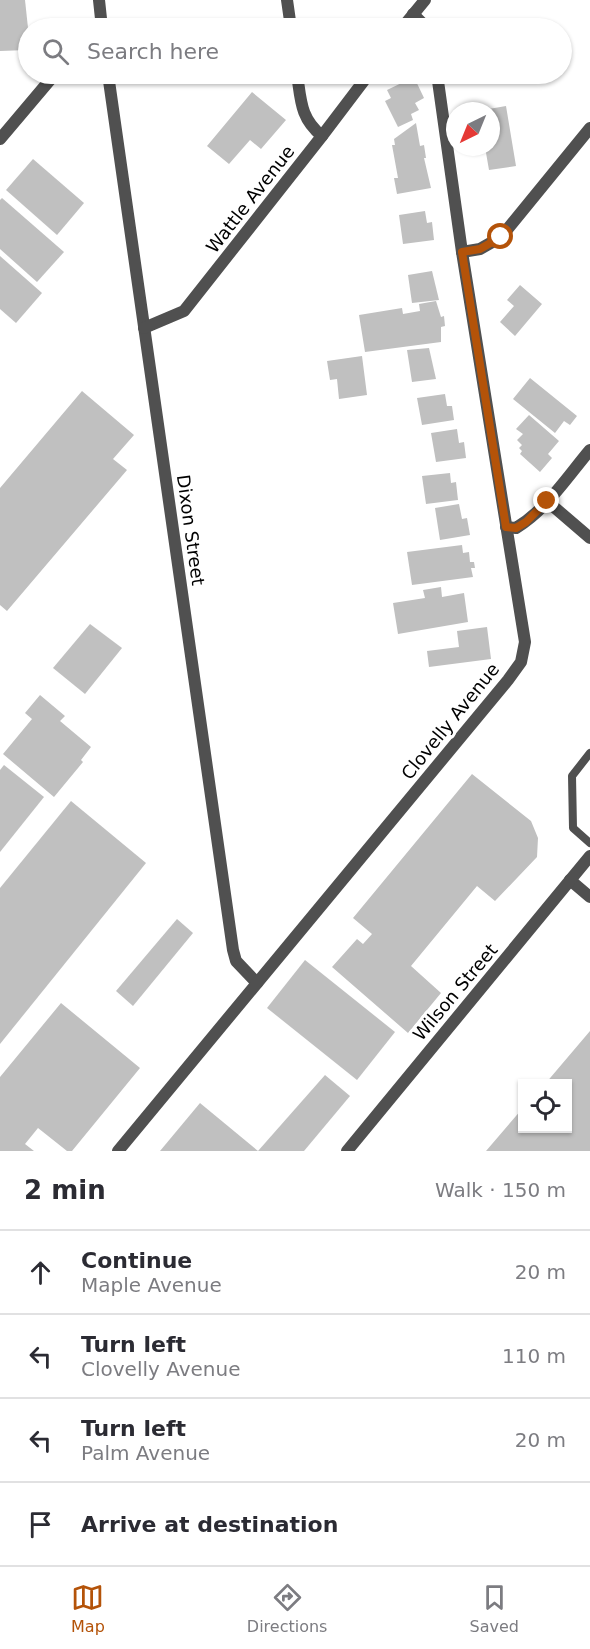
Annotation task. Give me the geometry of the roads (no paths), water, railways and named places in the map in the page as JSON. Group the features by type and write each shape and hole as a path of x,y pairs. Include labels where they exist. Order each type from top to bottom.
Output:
{"street":[{"path":"99,0 101,18"},
{"path":"287,0 290,18"},
{"path":"410,18 425,0"},
{"path":"413,14 417,18"},
{"path":"0,139 47,84"},
{"name":"Dixon Street","path":"109,84 233,950 236,961 257,983"},
{"path":"299,84 303,112 313,128 322,136"},
{"name":"Wattle Avenue","path":"144,328 184,311 361,84"},
{"name":"Clovelly Avenue","path":"118,1151 521,662 525,642 462,252 438,84"},
{"path":"462,252 480,249 501,237 590,128"},
{"path":"506,527 516,528 526,522 590,450"},
{"path":"547,501 590,538"},
{"name":"Wilson Street","path":"347,1151 590,856"},
{"path":"570,880 590,897"}],"lane":[{"path":"590,753 572,776 573,828 590,843"}]}
